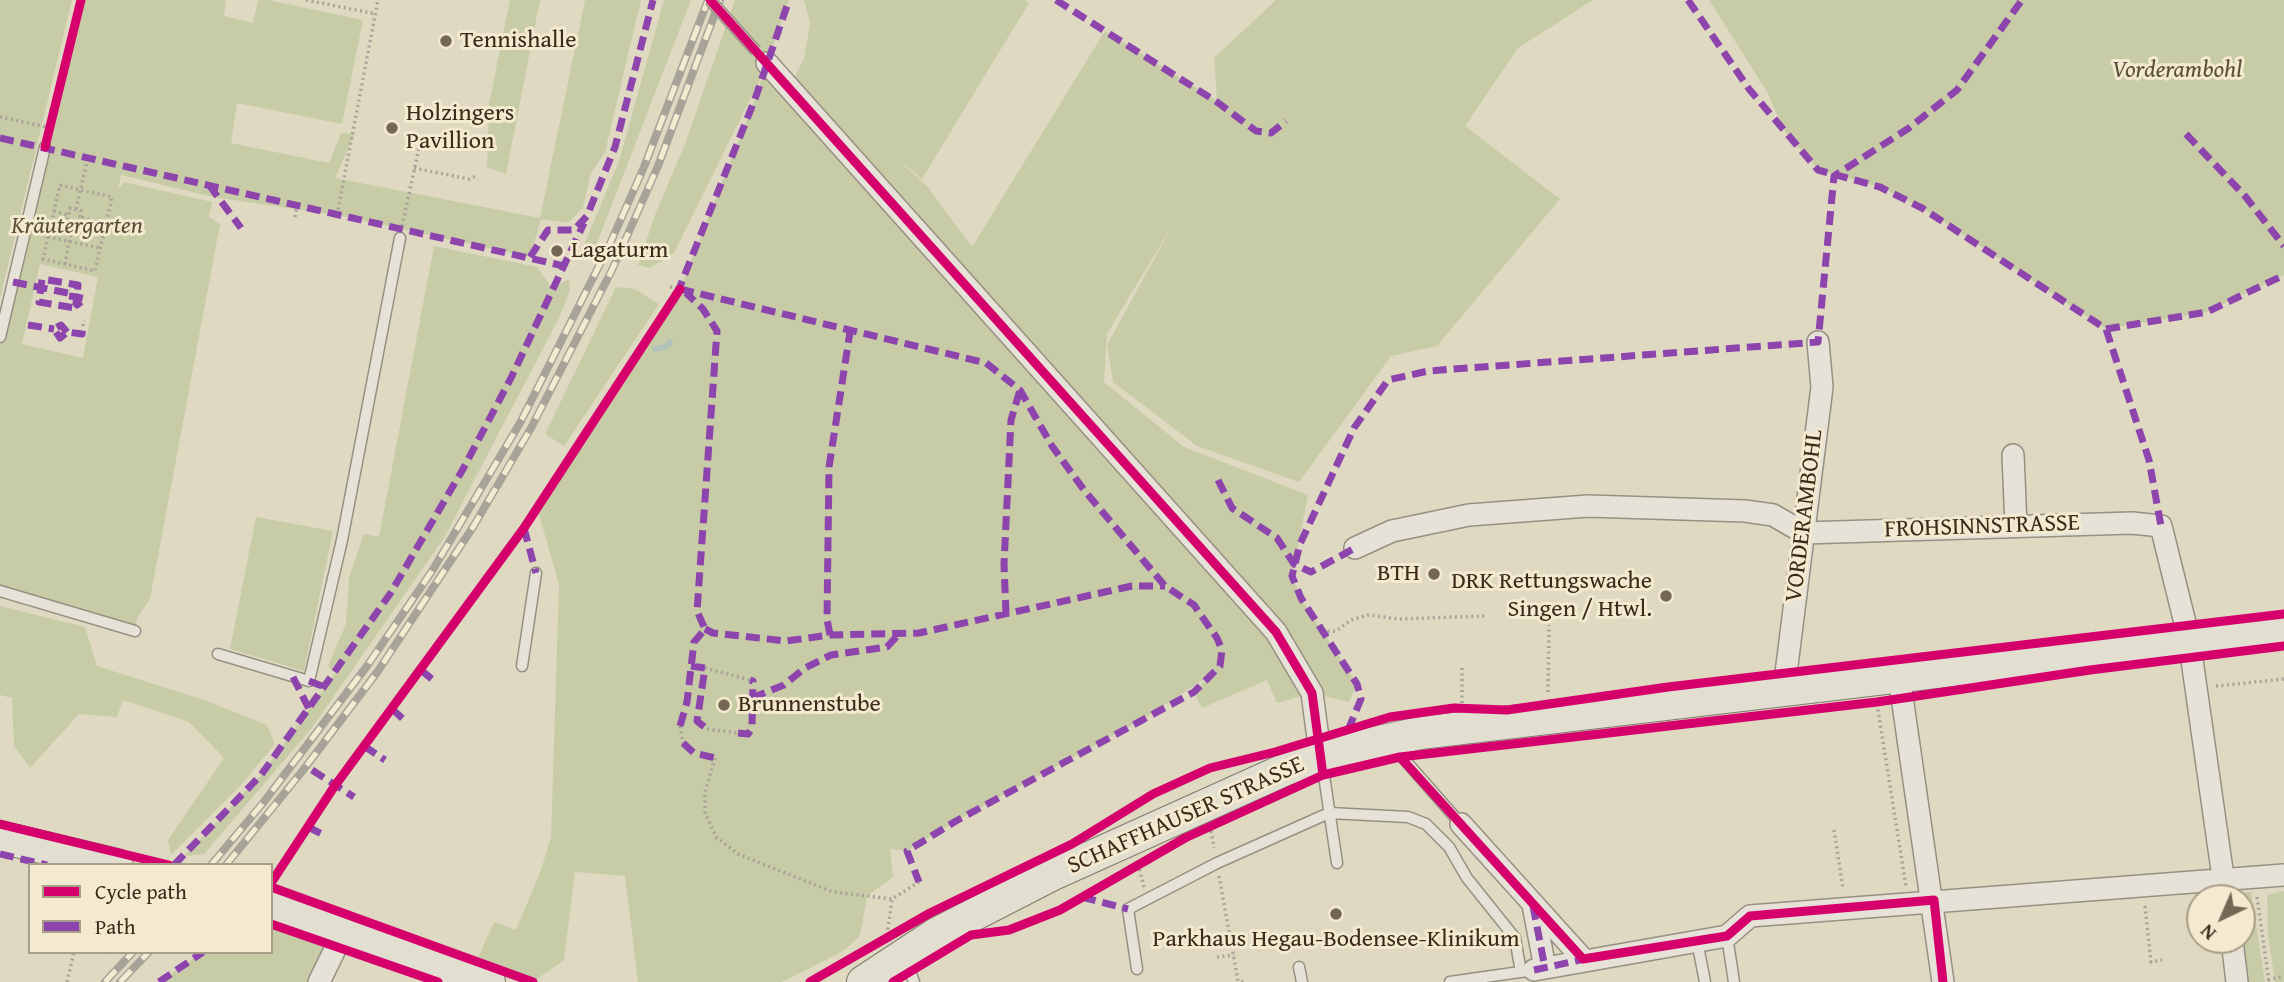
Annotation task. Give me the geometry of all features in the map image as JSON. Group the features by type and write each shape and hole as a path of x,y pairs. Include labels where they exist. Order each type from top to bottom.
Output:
{"main road":[{"name":"SCHAFFHAUSER STRASSE","path":"863,982 902,959 936,933 1058,872 1284,770 1331,744 2284,628"},
{"path":"0,837 109,863"},
{"path":"273,906 489,982"}],"street":[{"path":"762,57 1276,632 1312,693 1331,744"},
{"name":"VORDERAMBOHL","path":"1784,689 1822,387 1818,342"},
{"path":"2013,455 2016,527"},
{"path":"1355,548 1392,531 1469,514 1588,506 1745,511 1773,515 1804,533"},
{"name":"FROHSINNSTRASSE","path":"1804,533 2132,523 2161,526 2189,639"},
{"path":"2189,639 2224,884"},
{"path":"1899,676 1934,900 1943,982"},
{"path":"1461,824 1583,959"},
{"path":"2237,884 2254,877 2284,875"},
{"path":"1532,903 1533,970 1583,959 1727,936 1750,916 1934,900 2186,890"},
{"path":"319,982 345,929"},
{"path":"2234,954 2237,982"}],"lane":[{"path":"710,0 762,57"},
{"path":"0,337 45,147"},
{"path":"218,654 309,681 342,540 401,234"},
{"path":"522,666 536,573"},
{"path":"0,591 135,631"},
{"path":"1387,739 1461,824"},
{"path":"1331,744 1329,813 1337,863"},
{"path":"1137,969 1128,909 1217,863 1329,813 1409,817 1426,824 1449,847 1467,878 1515,938 1533,970 1450,982"},
{"path":"1727,936 1734,982"},
{"path":"1698,941 1705,982"},
{"path":"1299,967 1302,982"}],"path":[{"path":"306,0 376,14"},
{"path":"337,215 378,0"},
{"path":"0,117 51,128"},
{"path":"401,234 421,139"},
{"path":"76,209 88,157"},
{"path":"414,168 469,179 476,176"},
{"path":"60,185 81,190 112,197 95,271 43,259 60,185"},
{"path":"295,216 297,206"},
{"path":"70,208 81,211 78,223 67,220 68,215 70,208"},
{"path":"54,211 68,215"},
{"path":"80,217 107,224"},
{"path":"65,264 72,221"},
{"path":"48,236 100,248"},
{"path":"670,287 680,289"},
{"path":"83,326 84,320"},
{"path":"1322,632 1336,631 1351,620 1368,615 1399,619 1485,616"},
{"path":"1548,705 1549,625"},
{"path":"705,668 750,680"},
{"path":"1461,709 1462,668"},
{"path":"2197,689 2284,679"},
{"path":"745,697 752,698"},
{"path":"1877,702 1906,888"},
{"path":"680,726 683,743"},
{"path":"707,729 738,733"},
{"path":"715,758 705,792 705,812 716,837 738,854 781,874 833,892 892,899 919,882"},
{"path":"1210,826 1238,981 1245,982"},
{"path":"1834,830 1845,896"},
{"path":"1138,863 1148,899"},
{"path":"2254,877 2268,981 2284,976"},
{"path":"892,899 902,959"},
{"path":"2145,904 2151,962 2162,960"},
{"path":"67,982 74,954"},
{"path":"1217,957 1234,955"}],"green space":[{"path":"0,0 72,0 0,298"},
{"name":"Kräutergarten","path":"81,0 226,0 224,16 253,23 258,0 268,0 363,20 342,124 237,103 231,143 329,163 341,133 355,134 335,178 540,218 585,0 641,0 605,152 590,175 583,208 568,223 541,219 530,257 337,215 213,197 121,175 118,189 124,182 212,202 209,217 220,224 150,599 137,618 135,631 0,591 0,337","holes":["40,264 98,277 83,358 22,344"]},
{"path":"510,0 540,0 506,174 487,167 489,104"},
{"path":"664,0 691,0 592,256 581,252 619,161"},
{"path":"735,0 789,0 767,63 789,87 804,59 810,23 804,0 1024,0 1029,3 922,179 893,155 927,186 972,247 1105,31 1217,101 1214,58 1276,0 1593,0 1518,48 1465,126 1560,199 1437,346 1391,356 1299,482 1197,446 1113,382 1107,345 1176,219 1107,334 1104,382 1184,447 1308,495 1292,576 1301,598 1357,684 1349,702 1312,693 1277,703 1267,680 1202,708 1194,692 1212,674 1138,722 956,821 907,851 890,849 893,877 867,896 860,936 843,951 782,982 638,982 625,876 575,872 564,960 533,982 477,960 494,922 516,930 541,870 551,837 559,585 537,507 680,289 755,99 764,71 674,253 650,268 638,265 655,215 685,144"},
{"name":"Vorderambohl","path":"1709,0 2284,0 2284,275 2207,312 2106,329 1922,208 1880,187 1818,170 1786,133 1766,90"},
{"path":"434,246 537,267 552,288 569,279 570,290 560,316 444,538 311,729 204,854 184,856 261,775 335,673 328,666 346,624 349,577 364,534 379,537"},
{"path":"616,287 635,289 659,304 564,446 545,434"},
{"path":"256,517 333,531 304,671 230,649"},
{"path":"0,606 85,627 97,666 204,700 267,725 275,744 239,787 171,855 168,840 224,758 189,722 123,700 117,717 79,714 30,768 14,746 12,698 0,695"},
{"path":"2284,891 2284,982 2275,982 2268,934 2267,895"},
{"path":"2256,924 2265,982 2243,982 2242,954 2256,954"},
{"path":"273,925 336,946 319,982 159,982 200,954 273,954"}],"waterway":[{"path":"655,349 666,347 670,342"}],"railway":[{"path":"213,863 263,803 367,666 432,571 520,423 609,246 644,167 708,0"},
{"path":"228,863 304,769 378,671 473,527 531,428 612,270 658,166 720,0"},
{"path":"105,982 131,954"},
{"path":"120,982 147,954"}],"marked path":[{"path":"530,257 548,230 574,230 587,216 615,147 653,0"},
{"path":"677,294 755,99 789,0"},
{"path":"1056,0 1217,102 1256,131 1271,133 1286,121"},
{"path":"1688,0 1749,89 1818,170 1880,187 1922,208 2106,329 2149,460 2161,526"},
{"path":"1348,730 1361,699 1357,684 1301,598 1292,576 1300,544 1354,428 1388,380 1428,371 1818,342 1834,176 1909,128 1957,90 2022,0"},
{"path":"2186,134 2245,196 2284,246"},
{"path":"0,138 564,266"},
{"path":"209,185 241,228"},
{"path":"176,863 261,775 390,594 463,469 511,378 584,223"},
{"path":"2106,329 2207,312 2284,275"},
{"path":"69,296 77,297 85,299 77,305 76,303 77,297 78,285 42,279 39,302 75,308 77,305"},
{"path":"13,282 68,293 67,298"},
{"path":"680,289 986,363 1020,390 1052,446 1084,490 1165,586 1194,605 1222,650 1220,666 1194,692 956,821 907,851 919,882"},
{"path":"680,726 687,702 694,642 705,629 697,611 717,331 703,309 686,293"},
{"path":"28,325 54,329"},
{"path":"67,332 61,325 54,329 60,338 67,332 82,334 83,326"},
{"path":"830,635 827,619 829,467 850,332"},
{"path":"1006,614 1004,564 1011,420 1020,390"},
{"path":"1218,480 1232,508 1277,538 1294,564 1311,572 1355,548"},
{"path":"524,528 536,573"},
{"path":"705,629 713,633 786,641 830,635 919,633 1132,586 1165,586"},
{"path":"752,698 784,685 805,668 831,655 887,647 898,635"},
{"path":"691,666 705,668 697,721 707,729"},
{"path":"421,670 434,681"},
{"path":"293,677 309,709"},
{"path":"738,733 748,734 752,728 753,681 750,680"},
{"path":"309,681 325,687"},
{"path":"392,709 403,719"},
{"path":"683,743 694,753 715,758"},
{"path":"364,746 385,760"},
{"path":"312,770 354,797"},
{"path":"308,827 322,834"},
{"path":"0,854 38,863"},
{"path":"1082,897 1128,909"},
{"path":"1533,906 1545,968"},
{"path":"159,982 200,954"},
{"path":"1534,970 1585,959"}],"cycle path":[{"path":"45,147 81,0"},
{"path":"710,0 1276,632 1312,693 1323,775"},
{"path":"273,880 334,787 524,528 680,289"},
{"path":"810,982 930,913 1072,844 1153,794 1210,768 1275,752 1390,717 1454,708 1507,710 1668,687 2284,614"},
{"path":"893,982 971,935 1009,930 1060,910 1185,838 1323,775 1400,757 1877,702 2090,670 2284,646"},
{"path":"1400,757 1583,959 1727,936 1750,916 1934,900 1943,982"},
{"path":"0,824 161,863"},
{"path":"273,888 533,982"},
{"path":"273,925 438,982"}],"place":[{"name":"Tennishalle","path":"446,41"},
{"name":"Holzingers Pavillion","path":"392,128"},
{"name":"Lagaturm","path":"557,251"},
{"name":"BTH","path":"1434,574"},
{"name":"DRK Rettungswache Singen / Htwl.","path":"1666,596"},
{"name":"Brunnenstube","path":"724,705"},
{"name":"Parkhaus Hegau-Bodensee-Klinikum","path":"1336,914"}]}
